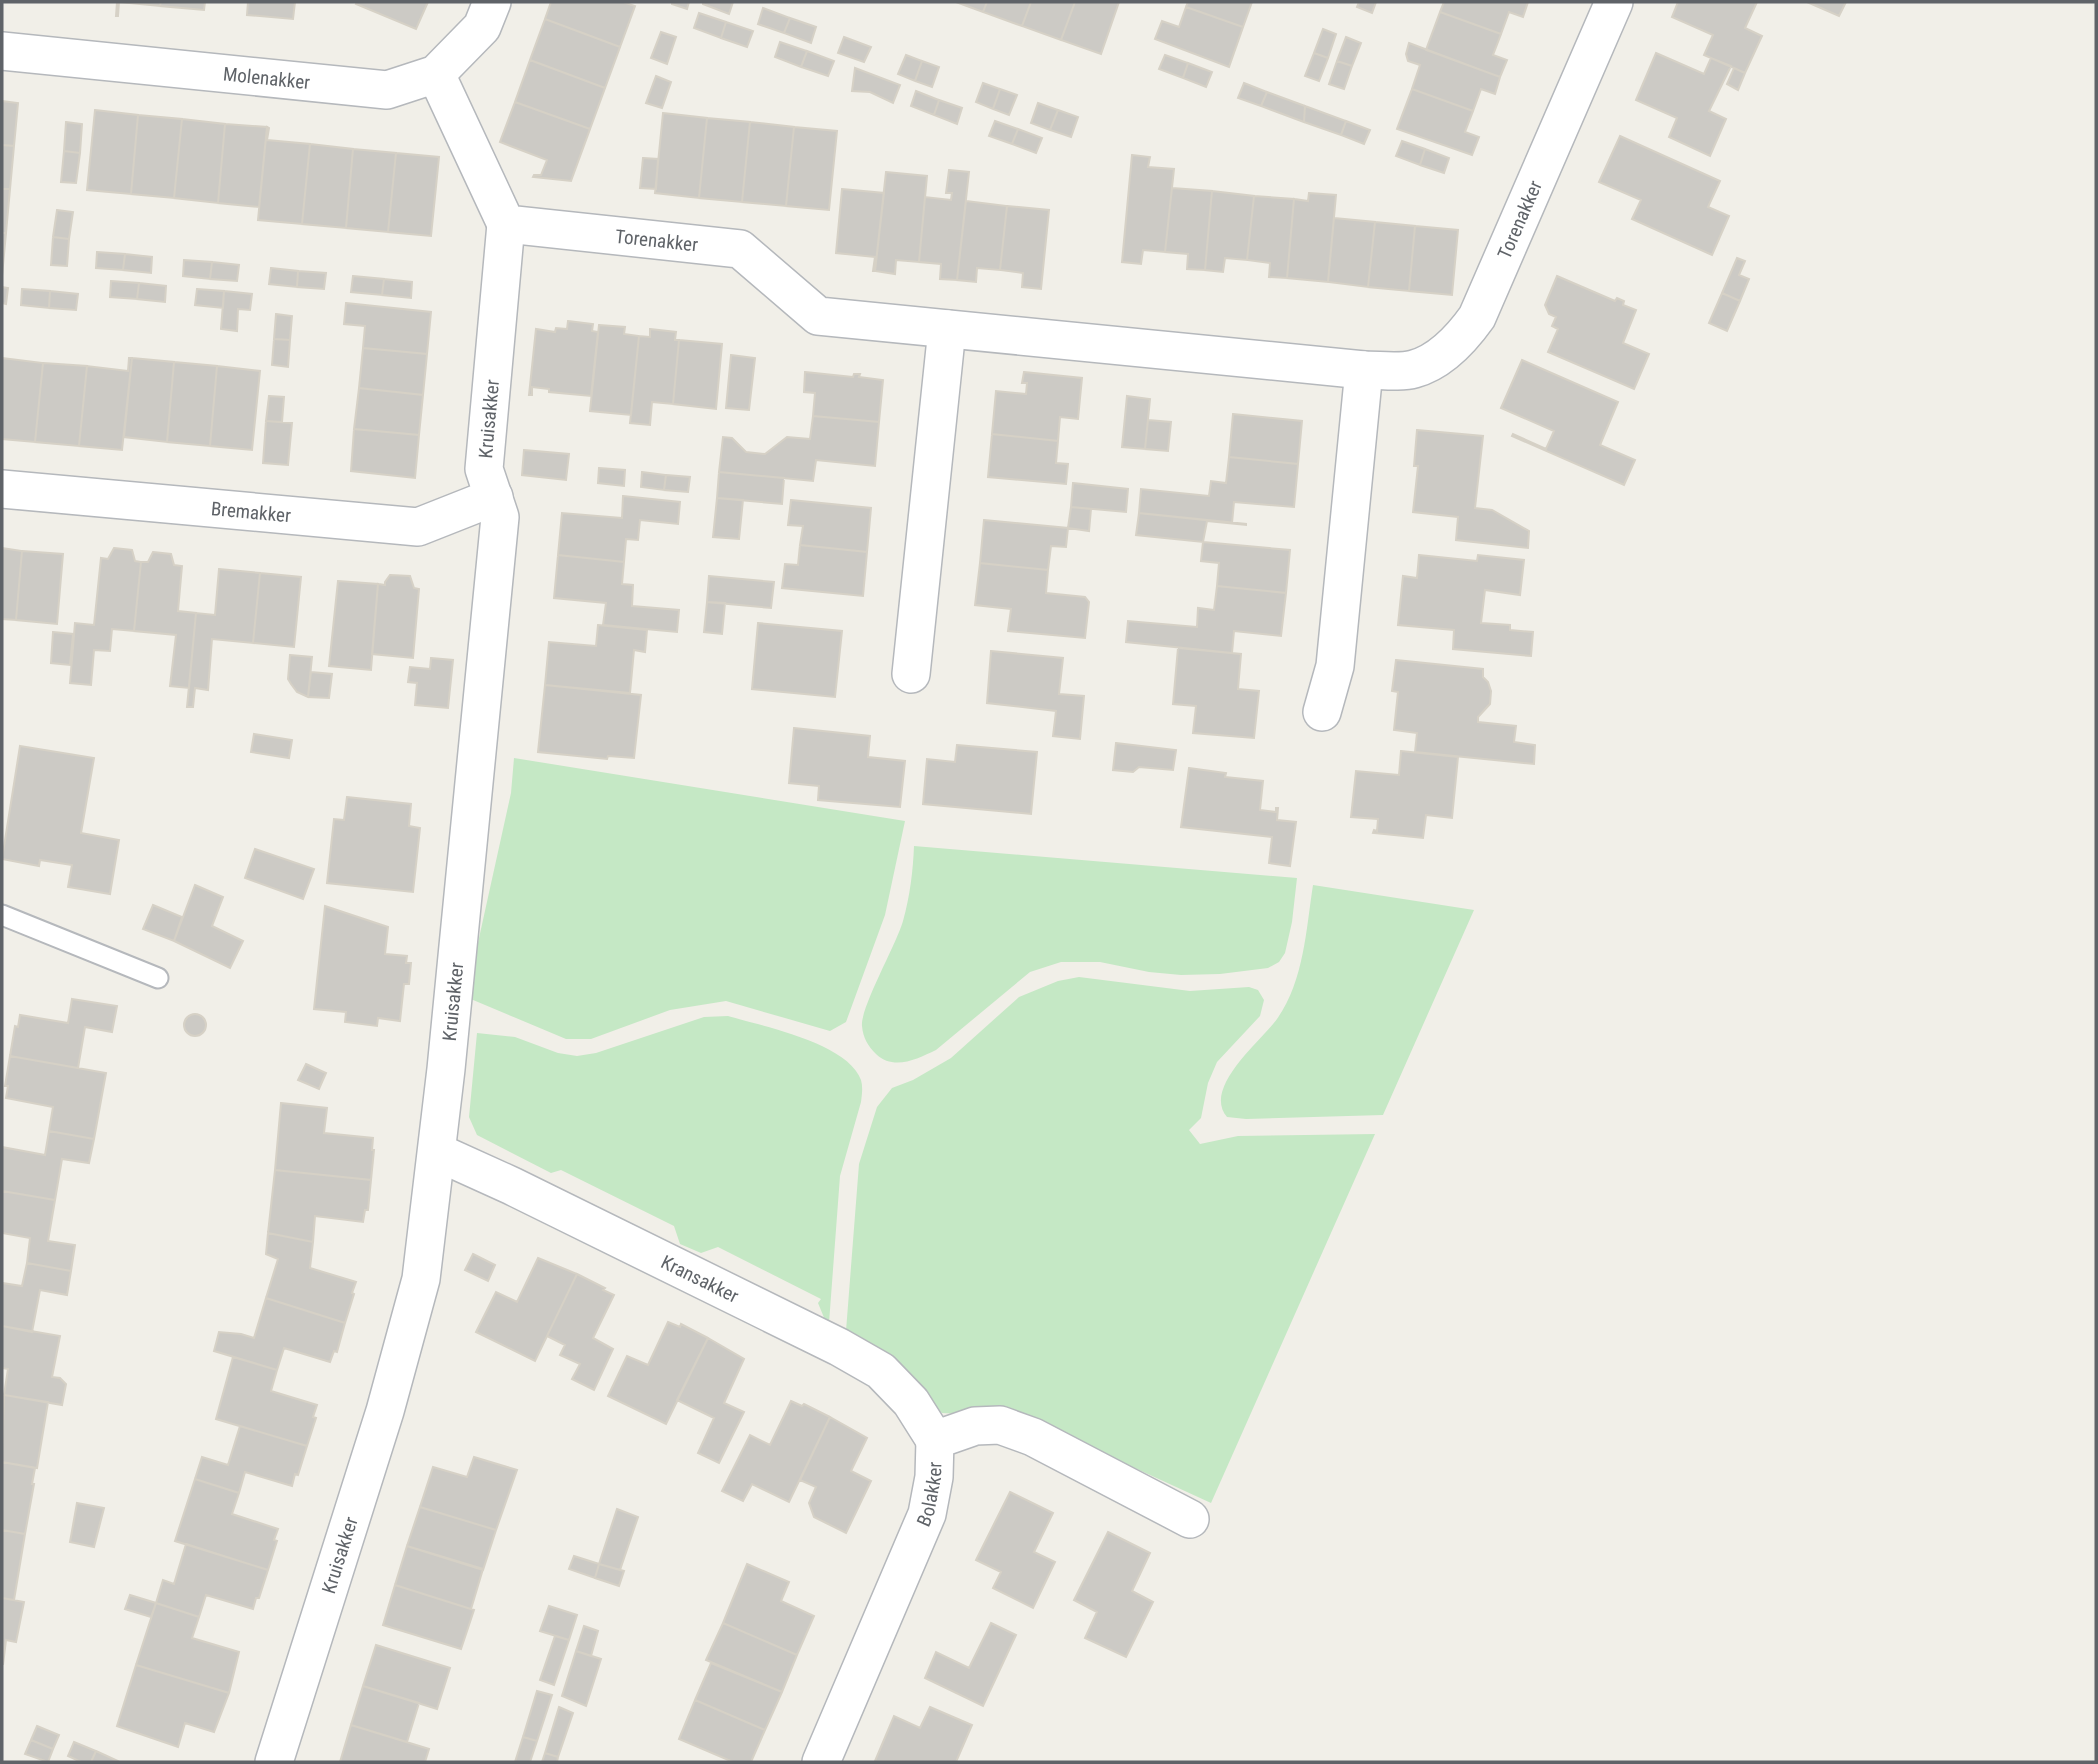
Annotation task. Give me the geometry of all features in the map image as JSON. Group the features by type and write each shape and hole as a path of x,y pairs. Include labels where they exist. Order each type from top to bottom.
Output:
{"street":[{"name":"Molenakker","path":"2,51 387,90 436,74 482,27 492,2"},
{"name":"Torenakker","path":"506,224 740,248 817,316 1364,370 1414,369 1437,357 1461,339 1477,317 1614,2"},
{"path":"436,74 506,224"},
{"name":"Kruisakker","path":"274,1762 407,1338 421,1279 437,1152 500,517 484,469 506,224"},
{"path":"911,674 947,330"},
{"path":"1322,712 1335,666 1364,370"},
{"name":"Bremakker","path":"2,489 418,527 494,497"},
{"name":"Kransakker","path":"437,1152 730,1294 881,1371 911,1402 935,1440"},
{"name":"Bolakker","path":"821,1762 927,1514 934,1477 935,1440 975,1426 1000,1425 1033,1437 1190,1519"}],"lane":[{"path":"2,915 158,978"}],"green space":[{"path":"514,758 905,821 885,915 846,1022 830,1031 726,1001 670,1010 591,1039 566,1039 466,997 511,793"},
{"path":"914,846 1297,878 1285,953 1279,962 1268,968 1220,974 1181,975 1149,972 1100,962 1061,962 1030,972 936,1050 906,1062 890,1062 876,1054 868,1045 862,1026 863,1017 903,921 911,884"},
{"path":"1313,885 1474,910 1383,1115 1246,1119 1227,1117 1221,1105 1222,1093 1228,1079 1277,1019 1293,988 1302,955"},
{"path":"1079,977 1190,991 1249,987 1258,990 1264,1000 1260,1016 1217,1062 1208,1083 1201,1118 1189,1130 1200,1144 1238,1136 1375,1134 1211,1503 1004,1408 974,1407 961,1414 942,1413 927,1400 892,1358 846,1331 859,1164 877,1107 892,1088 913,1080 951,1058 1019,997 1058,981"},
{"path":"728,1016 782,1031 822,1046 853,1067 861,1080 861,1102 840,1176 829,1323 818,1303 821,1299 718,1247 701,1253 680,1244 674,1226 561,1170 551,1173 477,1135 469,1117 477,1033 515,1037 558,1053 577,1056 596,1053 704,1017"}],"building":[{"path":"119,2 161,2 160,6"},
{"path":"161,2 205,2 204,10 160,6"},
{"path":"248,2 295,2 293,19 247,15"},
{"path":"428,2 416,29 356,4"},
{"path":"551,2 623,2 635,6 620,47 545,19"},
{"path":"672,2 689,2 687,9"},
{"path":"703,2 733,2 729,14"},
{"path":"956,2 987,2 983,12"},
{"path":"987,2 1031,2 1022,26 983,12"},
{"path":"1031,2 1075,2 1061,40 1022,26"},
{"path":"1075,2 1119,2 1101,54 1061,40"},
{"path":"1188,2 1252,2 1243,27 1186,7"},
{"path":"1359,2 1376,2 1372,13 1357,7"},
{"path":"1444,2 1528,2 1523,17 1509,12 1501,34 1440,12"},
{"path":"1678,2 1757,2 1745,28 1762,36 1745,73 1704,55 1713,35 1672,17"},
{"path":"1807,2 1846,2 1839,16"},
{"path":"1186,7 1243,27 1229,67 1155,39 1162,21 1179,27"},
{"path":"763,8 790,18 784,33 758,24"},
{"path":"1440,12 1501,34 1493,55 1507,60 1500,77 1426,50"},
{"path":"699,13 726,22 721,38 694,28"},
{"path":"790,18 816,27 811,43 784,33"},
{"path":"545,19 620,47 605,88 530,60"},
{"path":"726,22 753,31 747,47 721,38"},
{"path":"1323,29 1336,34 1328,58 1314,53"},
{"path":"661,32 676,37 667,64 651,58"},
{"path":"844,37 871,47 864,62 838,53"},
{"path":"1346,37 1361,43 1352,66 1337,61"},
{"path":"780,42 807,51 801,67 775,57"},
{"path":"1409,43 1500,77 1495,94 1481,89 1473,111 1412,89 1420,65 1408,61 1406,54"},
{"path":"807,51 834,61 828,76 801,67"},
{"path":"1314,53 1328,58 1319,81 1305,76"},
{"path":"1656,53 1704,74 1711,58 1731,66 1709,111 1726,119 1710,156 1669,137 1677,118 1636,100"},
{"path":"906,55 922,61 915,81 898,74"},
{"path":"1165,55 1188,63 1183,78 1159,69"},
{"path":"530,60 605,88 590,129 515,102"},
{"path":"922,61 939,67 932,87 915,81"},
{"path":"1337,61 1352,66 1344,89 1329,84"},
{"path":"1188,63 1212,72 1206,87 1183,78"},
{"path":"855,68 900,85 893,103 870,92 852,91"},
{"path":"1734,68 1745,73 1738,90 1727,84"},
{"path":"656,76 671,82 662,108 646,103"},
{"path":"983,83 1000,89 993,109 976,102"},
{"path":"1244,83 1267,92 1261,106 1238,98"},
{"path":"1000,89 1017,95 1009,115 993,109"},
{"path":"1412,89 1473,111 1465,132 1479,137 1472,155 1397,129"},
{"path":"916,91 939,100 934,115 911,106"},
{"path":"1267,92 1305,106 1304,122 1261,106"},
{"path":"939,100 962,108 957,124 934,115"},
{"path":"2,101 18,103 14,146 2,145"},
{"path":"515,102 590,129 571,181 533,177 541,175 547,160 500,142"},
{"path":"1038,103 1058,110 1050,130 1031,123"},
{"path":"1305,106 1346,121 1341,135 1304,122"},
{"path":"95,110 138,115 131,194 87,190"},
{"path":"1058,110 1078,117 1071,137 1050,130"},
{"path":"663,113 707,118 699,198 655,193"},
{"path":"138,115 182,119 174,198 131,194"},
{"path":"707,118 750,122 742,202 699,198"},
{"path":"182,119 225,124 218,203 174,198"},
{"path":"995,121 1018,129 1012,144 989,136"},
{"path":"1346,121 1370,130 1364,144 1341,135"},
{"path":"66,122 82,124 80,153 64,151"},
{"path":"750,122 794,127 786,206 742,202"},
{"path":"225,124 267,127 259,207 218,203"},
{"path":"267,127 267,140 310,144 302,224 258,220"},
{"path":"794,127 837,131 829,210 786,206"},
{"path":"1018,129 1042,138 1036,153 1012,144"},
{"path":"1620,136 1720,181 1708,207 1729,216 1712,255 1632,219 1641,200 1599,182"},
{"path":"1402,141 1425,149 1420,165 1396,156"},
{"path":"310,144 353,149 346,228 302,224"},
{"path":"2,145 14,146 10,189 2,189"},
{"path":"353,149 396,153 388,232 346,228"},
{"path":"1425,149 1449,158 1444,173 1420,165"},
{"path":"64,151 80,153 76,183 61,182"},
{"path":"396,153 439,157 431,236 388,232"},
{"path":"1132,155 1150,157 1148,167 1174,169 1165,252 1143,250 1141,264 1122,262"},
{"path":"643,158 658,159 656,189 640,188"},
{"path":"949,170 969,172 957,280 940,279 941,264 919,262 925,197 951,200 952,193 946,193"},
{"path":"886,172 927,176 919,262 896,260 895,274 875,271"},
{"path":"1172,188 1212,191 1205,270 1187,269 1188,254 1165,252"},
{"path":"2,189 10,189 6,233 2,233"},
{"path":"842,189 884,193 875,271 875,257 836,253"},
{"path":"1212,191 1254,196 1247,260 1225,258 1223,272 1205,270"},
{"path":"1309,193 1336,195 1328,282 1287,278 1294,199 1308,201"},
{"path":"1254,196 1294,199 1287,278 1269,277 1270,263 1247,260"},
{"path":"966,201 1007,206 1000,270 977,268 976,282 957,280"},
{"path":"1007,206 1049,210 1041,289 1022,287 1023,273 1000,270"},
{"path":"57,210 73,212 69,239 53,237"},
{"path":"1334,218 1375,222 1368,287 1328,282"},
{"path":"1375,222 1415,226 1409,291 1368,287"},
{"path":"1415,226 1458,230 1452,295 1409,291"},
{"path":"2,233 6,233 2,276"},
{"path":"53,237 69,239 67,266 51,265"},
{"path":"97,252 125,254 123,270 96,268"},
{"path":"125,254 152,257 151,273 123,270"},
{"path":"1737,258 1745,261 1739,275 1749,279 1740,301 1722,293"},
{"path":"184,260 212,262 210,279 183,276"},
{"path":"212,262 239,265 237,281 210,279"},
{"path":"271,268 298,271 297,287 269,284"},
{"path":"298,271 326,273 324,289 297,287"},
{"path":"353,276 384,279 382,295 351,292"},
{"path":"1557,276 1615,301 1617,298 1624,301 1623,305 1636,310 1623,343 1649,354 1634,389 1548,352 1558,329 1552,326 1556,317 1549,314 1545,305"},
{"path":"384,279 412,282 411,298 382,295"},
{"path":"111,281 139,283 137,299 110,297"},
{"path":"139,283 166,286 165,302 137,299"},
{"path":"2,287 8,288 6,304 2,303"},
{"path":"22,289 50,291 49,308 21,305"},
{"path":"197,289 224,291 223,308 195,305"},
{"path":"50,291 78,294 76,310 49,308"},
{"path":"224,291 252,294 250,310 238,309 237,331 221,329"},
{"path":"1722,293 1740,301 1727,331 1709,323"},
{"path":"346,303 431,312 427,354 363,348 365,326 344,324"},
{"path":"276,314 292,316 290,340 274,339"},
{"path":"568,321 593,324 592,331 598,332 591,396 549,392 549,389 532,387 532,395 529,395 536,329 555,332 556,328 567,329"},
{"path":"599,325 625,327 624,334 639,336 631,415 590,411"},
{"path":"650,329 676,332 675,340 679,340 673,404 652,402 650,425 630,423 639,336 650,337"},
{"path":"274,339 290,340 288,367 272,365"},
{"path":"679,340 722,344 716,409 673,404"},
{"path":"363,348 427,354 423,395 359,388"},
{"path":"731,355 755,358 749,410 726,408"},
{"path":"2,358 43,363 35,442 2,439"},
{"path":"129,358 132,358 122,450 79,446 87,366 128,371"},
{"path":"132,358 174,362 167,442 124,437"},
{"path":"1522,360 1618,402 1600,445 1635,460 1624,485 1512,436 1513,434 1546,449 1554,431 1501,408"},
{"path":"174,362 217,366 210,446 167,442"},
{"path":"43,363 87,366 79,446 35,442"},
{"path":"217,366 260,371 252,450 210,446"},
{"path":"805,372 853,377 854,374 860,374 859,377 883,380 879,422 813,416 815,393 804,392"},
{"path":"1024,372 1082,378 1078,419 1060,417 1058,441 992,434 996,391 1026,394 1027,383 1022,383"},
{"path":"359,388 423,395 419,435 354,429"},
{"path":"269,396 284,397 282,422 266,421"},
{"path":"1127,396 1150,399 1145,449 1122,447"},
{"path":"1233,414 1302,421 1298,464 1229,457"},
{"path":"813,416 879,422 875,466 816,460 813,481 719,472 723,437 732,438 746,452 765,454 787,437 810,439"},
{"path":"1148,420 1171,422 1168,451 1145,449"},
{"path":"266,421 292,423 288,465 263,463"},
{"path":"354,429 419,435 415,478 351,471"},
{"path":"1417,430 1483,436 1475,508 1492,510 1529,531 1528,548 1456,540 1458,517 1413,512 1418,466 1414,466"},
{"path":"992,434 1058,441 1056,463 1068,464 1066,484 988,477"},
{"path":"524,450 569,454 566,480 522,475"},
{"path":"1229,457 1298,464 1294,507 1234,502 1232,523 1139,513 1141,489 1209,496 1211,481 1226,483"},
{"path":"599,468 625,470 624,486 598,483"},
{"path":"642,472 666,475 664,490 641,487"},
{"path":"719,472 784,478 782,504 717,498"},
{"path":"666,475 690,477 688,492 664,490"},
{"path":"1073,483 1128,489 1126,512 1071,507"},
{"path":"623,496 680,502 678,524 640,520 638,540 626,539 624,562 558,555 562,513 622,518"},
{"path":"717,498 743,500 739,539 713,537"},
{"path":"791,500 871,508 867,552 800,545 803,526 788,525"},
{"path":"1071,507 1091,509 1089,531 1068,528"},
{"path":"1139,513 1246,525 1207,521 1203,542 1136,535"},
{"path":"984,520 1068,528 1066,547 1051,546 1048,570 980,563"},
{"path":"1203,542 1290,550 1286,593 1217,586 1219,563 1201,561"},
{"path":"800,545 867,552 863,596 782,588 785,564 798,565"},
{"path":"2,548 22,551 16,620 2,619"},
{"path":"114,548 132,550 135,561 141,562 134,631 112,629 110,651 94,650 91,685 70,683 75,623 94,625 101,558 108,559"},
{"path":"22,551 63,554 57,624 16,620"},
{"path":"153,552 171,554 174,565 182,566 178,611 196,613 189,688 170,686 176,635 134,631 141,562 148,562"},
{"path":"558,555 624,562 622,584 633,585 632,606 679,610 677,632 603,625 606,603 554,598"},
{"path":"1419,555 1477,561 1478,555 1524,560 1520,595 1485,590 1481,623 1510,625 1510,630 1533,632 1531,656 1453,649 1454,630 1398,625 1403,576 1417,578"},
{"path":"980,563 1048,570 1046,593 1085,597 1089,602 1085,638 1008,631 1011,609 975,605"},
{"path":"219,569 260,573 253,643 212,639 208,690 195,688 193,707 187,707 196,613 215,615"},
{"path":"260,573 301,577 294,647 253,643"},
{"path":"390,575 410,576 414,588 419,589 413,658 372,654 378,584 385,585"},
{"path":"709,576 774,582 771,608 707,602"},
{"path":"338,581 378,584 371,670 329,666"},
{"path":"1217,586 1286,593 1281,636 1234,631 1232,653 1126,642 1128,621 1197,627 1198,608 1214,610"},
{"path":"707,602 725,603 722,634 704,632"},
{"path":"758,623 842,631 835,697 752,689"},
{"path":"598,625 647,630 645,652 634,650 630,693 545,685 549,642 596,646"},
{"path":"53,632 73,634 70,665 51,663"},
{"path":"1178,648 1241,654 1238,689 1259,691 1254,738 1193,733 1196,706 1173,704"},
{"path":"991,651 1063,658 1059,694 1084,696 1080,739 1053,736 1056,711 987,703"},
{"path":"290,655 312,657 308,697 297,692 288,679"},
{"path":"431,658 453,660 448,708 415,705 417,683 408,682 410,667 430,669"},
{"path":"1396,660 1483,669 1483,677 1491,691 1490,704 1478,717 1478,722 1516,726 1514,742 1535,745 1534,764 1415,752 1417,733 1394,730 1398,692 1392,691"},
{"path":"311,672 332,674 329,698 308,697"},
{"path":"545,685 641,695 634,758 608,756 607,759 538,752"},
{"path":"794,728 870,736 868,757 905,761 900,807 818,800 819,786 789,783"},
{"path":"254,734 292,740 289,758 251,752"},
{"path":"1116,743 1176,750 1173,770 1139,767 1133,772 1113,770"},
{"path":"957,745 1037,752 1031,814 923,804 927,759 955,762"},
{"path":"20,746 94,758 81,833 119,840 110,894 68,887 72,865 40,860 39,866 2,859"},
{"path":"1401,751 1458,757 1452,818 1426,815 1423,838 1373,833 1374,830 1377,831 1378,819 1351,817 1356,771 1399,775"},
{"path":"1189,768 1226,773 1225,777 1263,781 1260,810 1276,812 1278,808 1277,820 1296,822 1290,866 1269,863 1272,837 1181,827"},
{"path":"347,797 411,804 409,826 420,828 413,892 327,883 334,819 344,820"},
{"path":"255,849 314,869 303,899 245,878"},
{"path":"195,885 223,897 212,926 243,941 230,968 174,941"},
{"path":"153,905 182,917 174,941 143,929"},
{"path":"325,906 388,927 385,954 407,956 406,963 411,963 409,984 404,984 400,1021 378,1018 377,1026 345,1022 346,1012 314,1009"},
{"path":"72,999 117,1006 112,1032 85,1027 78,1068 10,1056 15,1026 18,1027 20,1015 68,1023"},
{"path":"195,1014 203,1017 206,1025 203,1033 195,1036 187,1033 184,1025 187,1017"},
{"path":"10,1056 106,1073 94,1139 49,1131 53,1107 6,1098 8,1086 5,1086"},
{"path":"306,1064 326,1073 319,1089 298,1080"},
{"path":"281,1103 327,1108 324,1133 373,1138 371,1180 275,1170"},
{"path":"49,1131 94,1139 89,1163 62,1159 55,1200 2,1191 2,1147 45,1155"},
{"path":"275,1170 371,1180 368,1210 365,1210 363,1222 315,1216 313,1242 268,1233"},
{"path":"2,1191 55,1200 48,1241 75,1245 71,1271 27,1263 30,1238 2,1233"},
{"path":"268,1233 313,1242 310,1268 356,1282 345,1323 266,1298 278,1259 266,1254"},
{"path":"473,1254 495,1265 488,1281 465,1270"},
{"path":"538,1258 577,1274 535,1361 476,1332 496,1292 517,1302"},
{"path":"27,1263 71,1271 67,1295 40,1290 32,1332 2,1326 2,1283 22,1286"},
{"path":"577,1274 614,1295 593,1338 613,1349 594,1390 572,1379 580,1364 560,1355 565,1345 547,1336"},
{"path":"266,1298 345,1323 337,1352 334,1351 330,1362 284,1348 277,1370 214,1351 219,1332 254,1338"},
{"path":"668,1322 680,1327 681,1324 708,1338 666,1424 608,1396 627,1356 648,1365"},
{"path":"2,1326 60,1336 52,1377 60,1378 66,1384 62,1405 4,1395 8,1369 2,1368"},
{"path":"708,1338 744,1359 724,1403 744,1412 719,1463 698,1453 714,1418 677,1400"},
{"path":"233,1357 277,1370 271,1391 317,1405 313,1417 316,1418 307,1446 216,1419"},
{"path":"4,1395 48,1402 37,1468 2,1462"},
{"path":"791,1401 802,1406 804,1404 830,1417 789,1502 752,1484 743,1501 722,1491 750,1435 770,1445"},
{"path":"830,1417 867,1438 851,1471 871,1481 846,1533 814,1517 809,1503 816,1487 800,1480"},
{"path":"240,1426 307,1446 292,1486 245,1472 239,1493 195,1479 202,1457 228,1465"},
{"path":"474,1457 517,1470 496,1530 420,1507 433,1467 467,1477"},
{"path":"2,1462 35,1468 25,1534 2,1530"},
{"path":"195,1479 239,1493 232,1514 278,1529 268,1570 175,1541"},
{"path":"1010,1492 1053,1513 1034,1552 1055,1562 1033,1608 993,1588 1001,1572 976,1560"},
{"path":"77,1503 104,1508 94,1547 70,1542"},
{"path":"420,1507 496,1530 483,1570 407,1546"},
{"path":"617,1509 638,1517 620,1570 599,1564"},
{"path":"2,1530 25,1534 14,1600 2,1598"},
{"path":"1108,1532 1150,1553 1132,1591 1153,1602 1126,1657 1085,1638 1097,1612 1074,1600"},
{"path":"186,1544 268,1570 253,1609 206,1595 199,1617 156,1603 163,1580 174,1584"},
{"path":"407,1546 483,1569 471,1609 395,1585"},
{"path":"574,1556 599,1564 595,1578 569,1569"},
{"path":"599,1564 624,1571 619,1586 595,1578"},
{"path":"747,1564 789,1582 781,1601 814,1616 797,1655 723,1623"},
{"path":"395,1585 474,1610 461,1649 383,1625"},
{"path":"130,1595 156,1603 151,1617 125,1609"},
{"path":"2,1598 24,1602 16,1642 6,1640 3,1665"},
{"path":"156,1603 199,1617 192,1638 239,1652 229,1693 136,1665"},
{"path":"549,1606 577,1615 569,1640 540,1631"},
{"path":"723,1623 797,1655 782,1692 706,1660"},
{"path":"991,1623 1016,1635 983,1706 925,1678 936,1652 969,1668"},
{"path":"584,1626 598,1631 591,1656 576,1651"},
{"path":"555,1636 569,1640 554,1685 540,1680"},
{"path":"376,1645 450,1668 437,1709 363,1686"},
{"path":"576,1651 601,1659 586,1706 562,1696"},
{"path":"711,1663 782,1692 765,1730 695,1700"},
{"path":"136,1665 229,1693 214,1732 185,1723 178,1747 117,1726"},
{"path":"363,1686 419,1703 407,1742 351,1725"},
{"path":"537,1691 552,1695 537,1741 523,1737"},
{"path":"695,1700 765,1730 751,1762 733,1762 679,1739"},
{"path":"559,1707 573,1713 558,1757 545,1753"},
{"path":"930,1707 972,1725 956,1762 875,1761 894,1716 920,1728"},
{"path":"351,1725 429,1749 425,1762 340,1762"},
{"path":"37,1726 59,1735 53,1749 31,1740"},
{"path":"523,1737 537,1741 530,1762 515,1762"},
{"path":"31,1740 53,1749 48,1762 25,1754"},
{"path":"74,1742 96,1751 91,1762 81,1762 68,1756"},
{"path":"96,1751 118,1761 91,1762"},
{"path":"545,1753 558,1757 557,1762 542,1762"}]}
